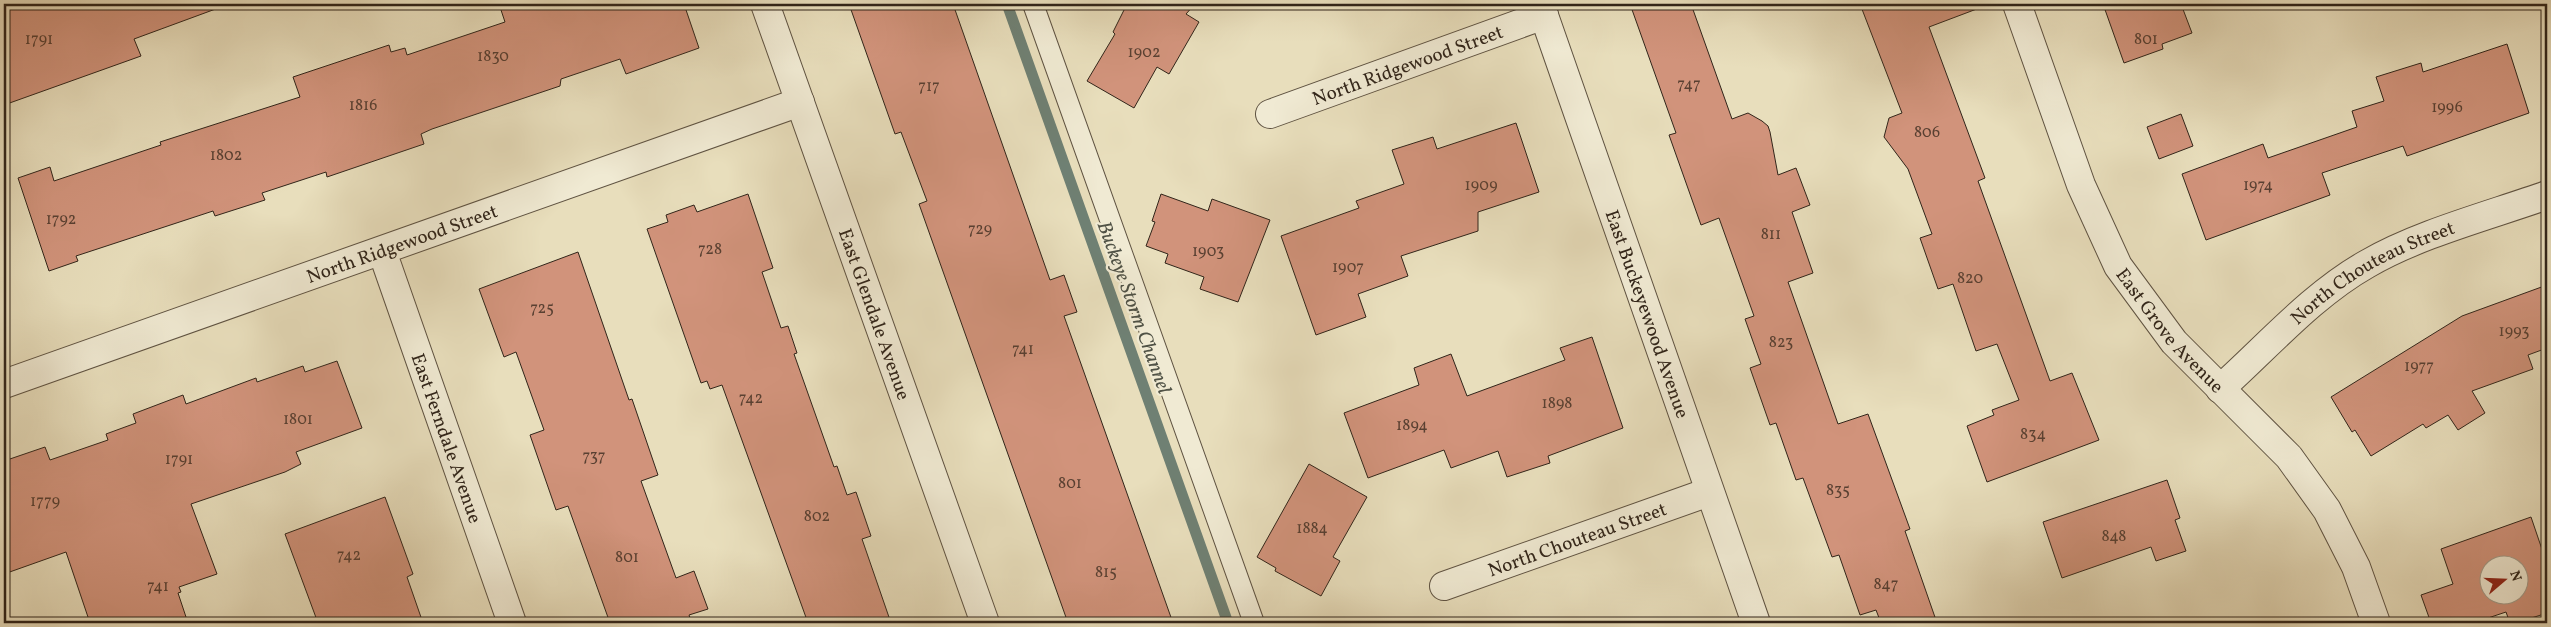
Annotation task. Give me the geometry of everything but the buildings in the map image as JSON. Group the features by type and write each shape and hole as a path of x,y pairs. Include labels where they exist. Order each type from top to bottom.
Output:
{"street":[{"name":"East Glendale Avenue","path":"765,4 985,623"},
{"name":"East Grove Avenue","path":"2017,4 2081,184 2118,266 2174,342 2289,457 2327,510 2356,567 2376,623"},
{"name":"North Ridgewood Street","path":"1270,114 1542,9"},
{"name":"East Buckeyewood Avenue","path":"1542,9 1756,623"},
{"name":"North Ridgewood Street","path":"4,384 800,102"},
{"name":"North Chouteau Street","path":"2220,389 2337,283 2366,264 2413,242 2547,195"},
{"name":"East Ferndale Avenue","path":"382,251 512,623"},
{"name":"North Chouteau Street","path":"1444,586 1710,492"}],"lane":[{"path":"1033,4 1254,623"}],"waterway":[{"name":"Buckeye Storm Channel","path":"1007,4 1228,623"}]}
